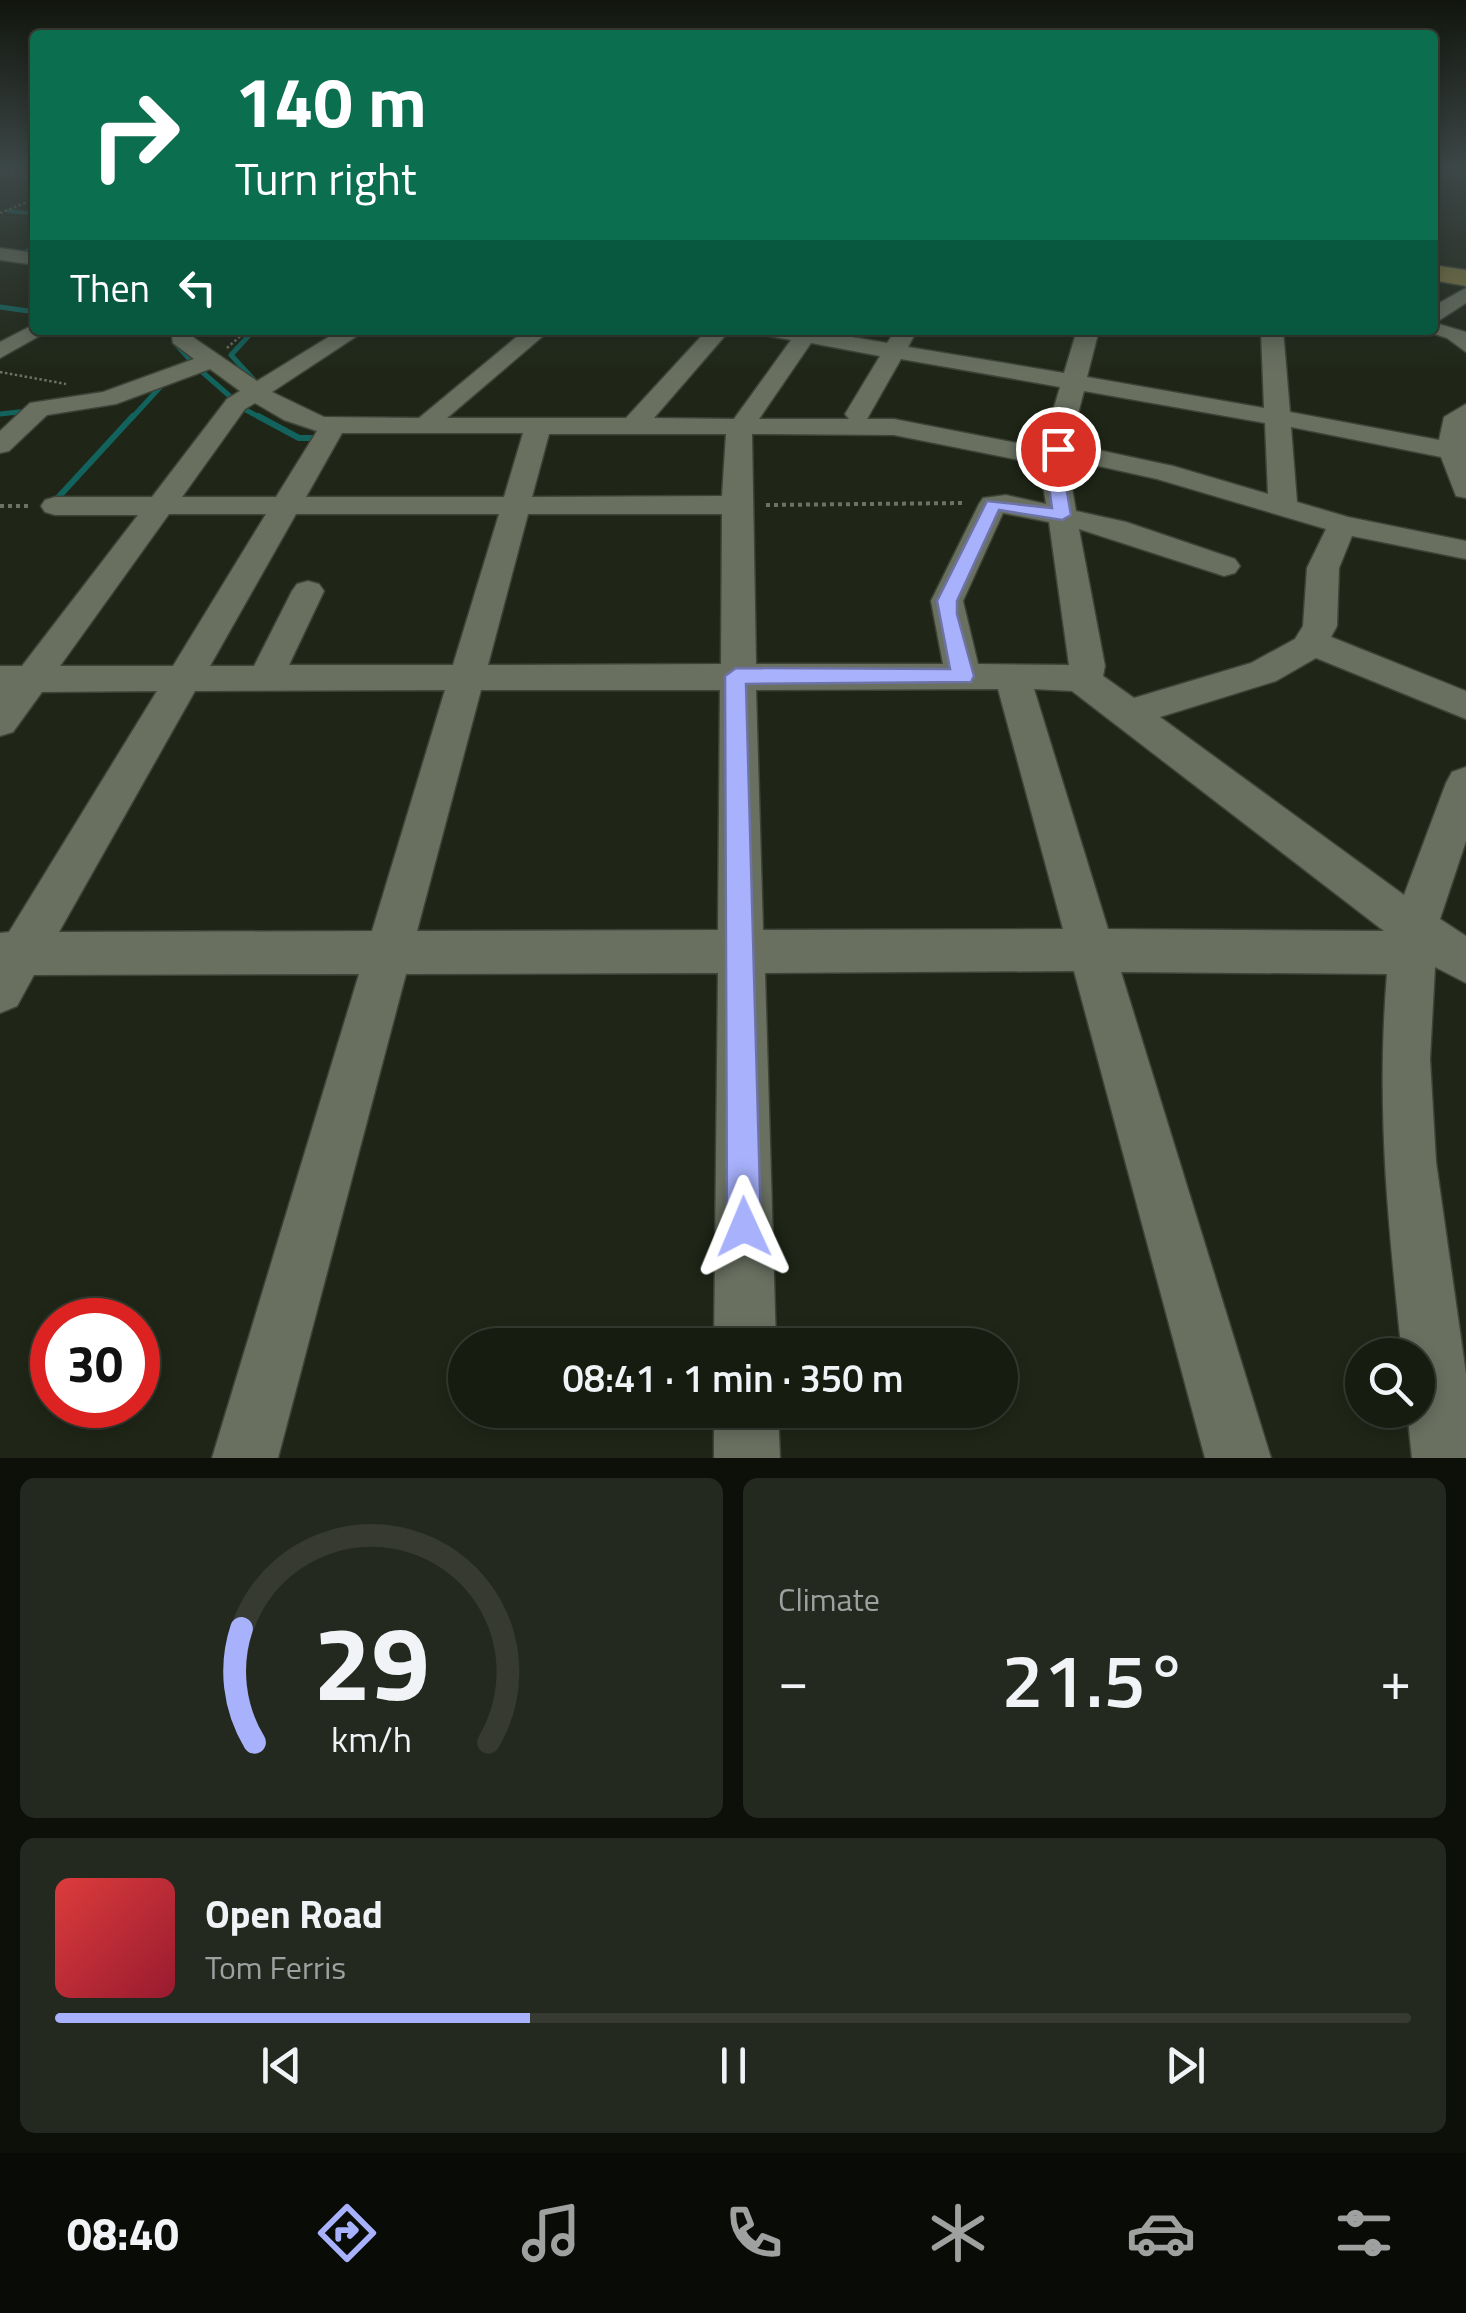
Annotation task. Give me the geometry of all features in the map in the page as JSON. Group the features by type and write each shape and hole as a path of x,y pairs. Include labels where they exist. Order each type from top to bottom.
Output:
{"main road":[{"path":"1438,273 1466,278"}],"street":[{"path":"0,254 30,259"},
{"path":"1438,285 1466,292"},
{"path":"1438,313 1466,292"},
{"path":"0,351 30,334"},
{"path":"181,335 187,344 287,414 333,426 539,423 907,428 1163,472 1342,524 1466,550"},
{"path":"0,722 16,679 163,506 236,404 347,335"},
{"path":"428,425 432,417 533,335"},
{"path":"635,424 715,335"},
{"path":"800,335 900,341 1076,381 1452,451"},
{"path":"1084,681 1087,666 1055,453 1087,335"},
{"path":"1272,335 1283,507"},
{"path":"746,1328 736,442 742,425 806,336"},
{"path":"858,414 900,341"},
{"path":"0,411 121,394 213,360"},
{"path":"0,445 39,408"},
{"path":"1466,412 1452,422 1452,451 1466,490"},
{"path":"245,1458 539,423"},
{"path":"7,961 176,677 333,426"},
{"path":"963,676 947,601 993,504 1115,528 1224,566"},
{"path":"55,506 735,505"},
{"path":"1131,714 1148,704 1262,674 1310,642 1319,629 1326,552 1342,524"},
{"path":"266,676 308,591"},
{"path":"1310,642 1466,706"},
{"path":"16,679 1064,676 1084,681 1131,714 1431,948"},
{"path":"1013,677 1238,1458"},
{"path":"1444,1458 1409,1162 1405,1060 1466,784"},
{"path":"7,961 388,952 1431,948"},
{"path":"746,1428 747,1458"}],"path":[{"path":"0,372 121,394"},
{"path":"735,505 993,504"},
{"path":"0,506 55,506"}],"waterway":[{"path":"24,252 30,249"},
{"path":"0,307 30,311"},
{"path":"173,335 175,343 193,363"},
{"path":"249,335 231,355 254,380"},
{"path":"194,373 200,370 233,399"},
{"path":"131,419 163,384 159,385"},
{"path":"244,409 263,419"},
{"path":"0,414 28,411"},
{"path":"53,503 133,416"},
{"path":"258,416 299,438 314,438"}],"route":[{"path":"744,1227 736,676 963,676 947,601 993,504 1062,515 1053,458 1058,449"}]}
